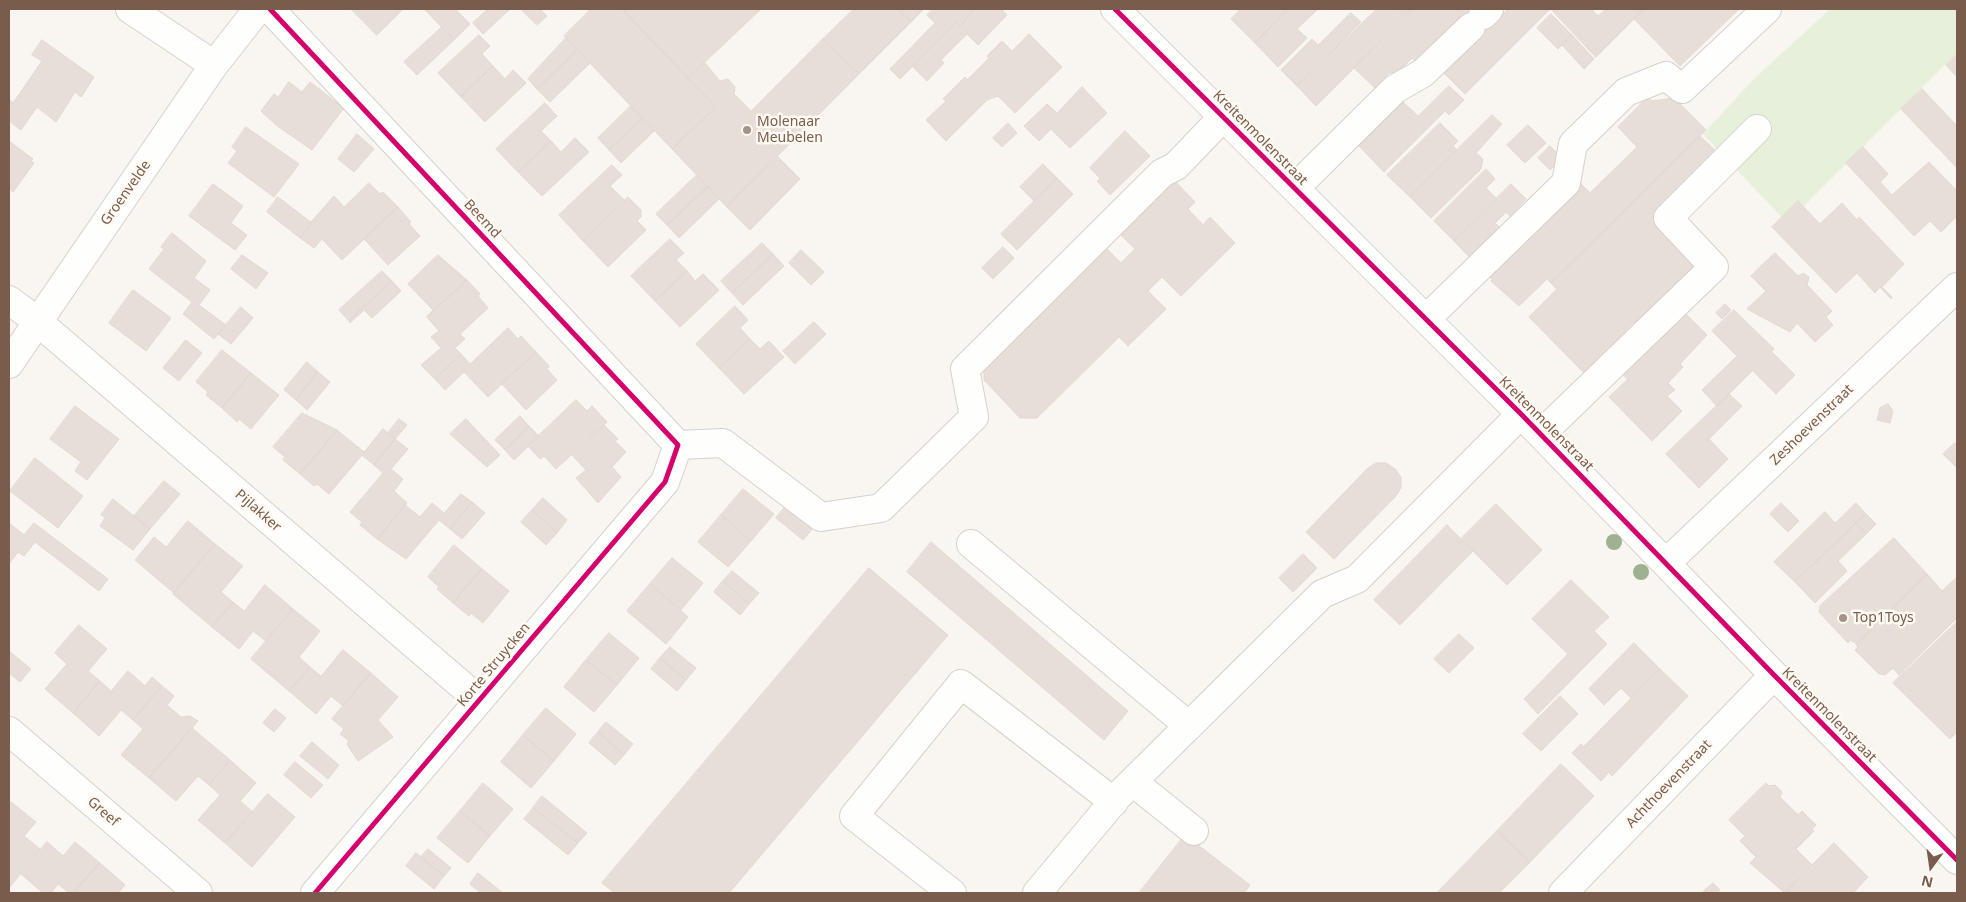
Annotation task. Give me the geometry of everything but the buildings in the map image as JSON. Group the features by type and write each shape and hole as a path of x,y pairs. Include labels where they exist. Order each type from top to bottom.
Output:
{"street":[{"path":"130,9 214,65"},
{"name":"Groenvelde","path":"9,364 214,65 258,9"},
{"name":"Beemd","path":"270,9 678,445"},
{"name":"Kreitenmolenstraat","path":"1115,9 1541,434 1774,675 1957,860"},
{"path":"1426,319 1566,183 1573,144 1626,92 1666,76 1682,89 1767,9"},
{"path":"1295,188 1395,89 1423,73 1481,17"},
{"path":"678,445 723,443 821,517 881,508 974,417 965,369 1162,173 1176,166 1223,117"},
{"path":"1541,434 1714,267 1668,218 1757,129"},
{"name":"Zeshoevenstraat","path":"1666,563 1957,287"},
{"path":"9,300 37,321"},
{"name":"Pijlakker","path":"37,321 479,700"},
{"path":"1037,893 1133,782 1322,594 1357,579 1521,414"},
{"name":"Korte Struycken","path":"315,893 665,482 678,445"},
{"path":"971,544 1189,726"},
{"name":"Achthoevenstraat","path":"1563,893 1774,675"},
{"path":"952,893 854,816 960,684 1114,802"},
{"name":"Greef","path":"9,731 198,893"},
{"path":"1133,782 1194,831"}],"green space":[{"path":"1830,9 1957,9 1957,53 1787,223 1703,134 1754,79"}],"cycle path":[{"path":"270,9 678,445 665,482 315,893"},
{"path":"1115,9 1521,414 1774,675 1957,860"}],"place":[{"name":"Molenaar Meubelen","path":"747,130"},
{"name":"Top1Toys","path":"1843,618"}]}
